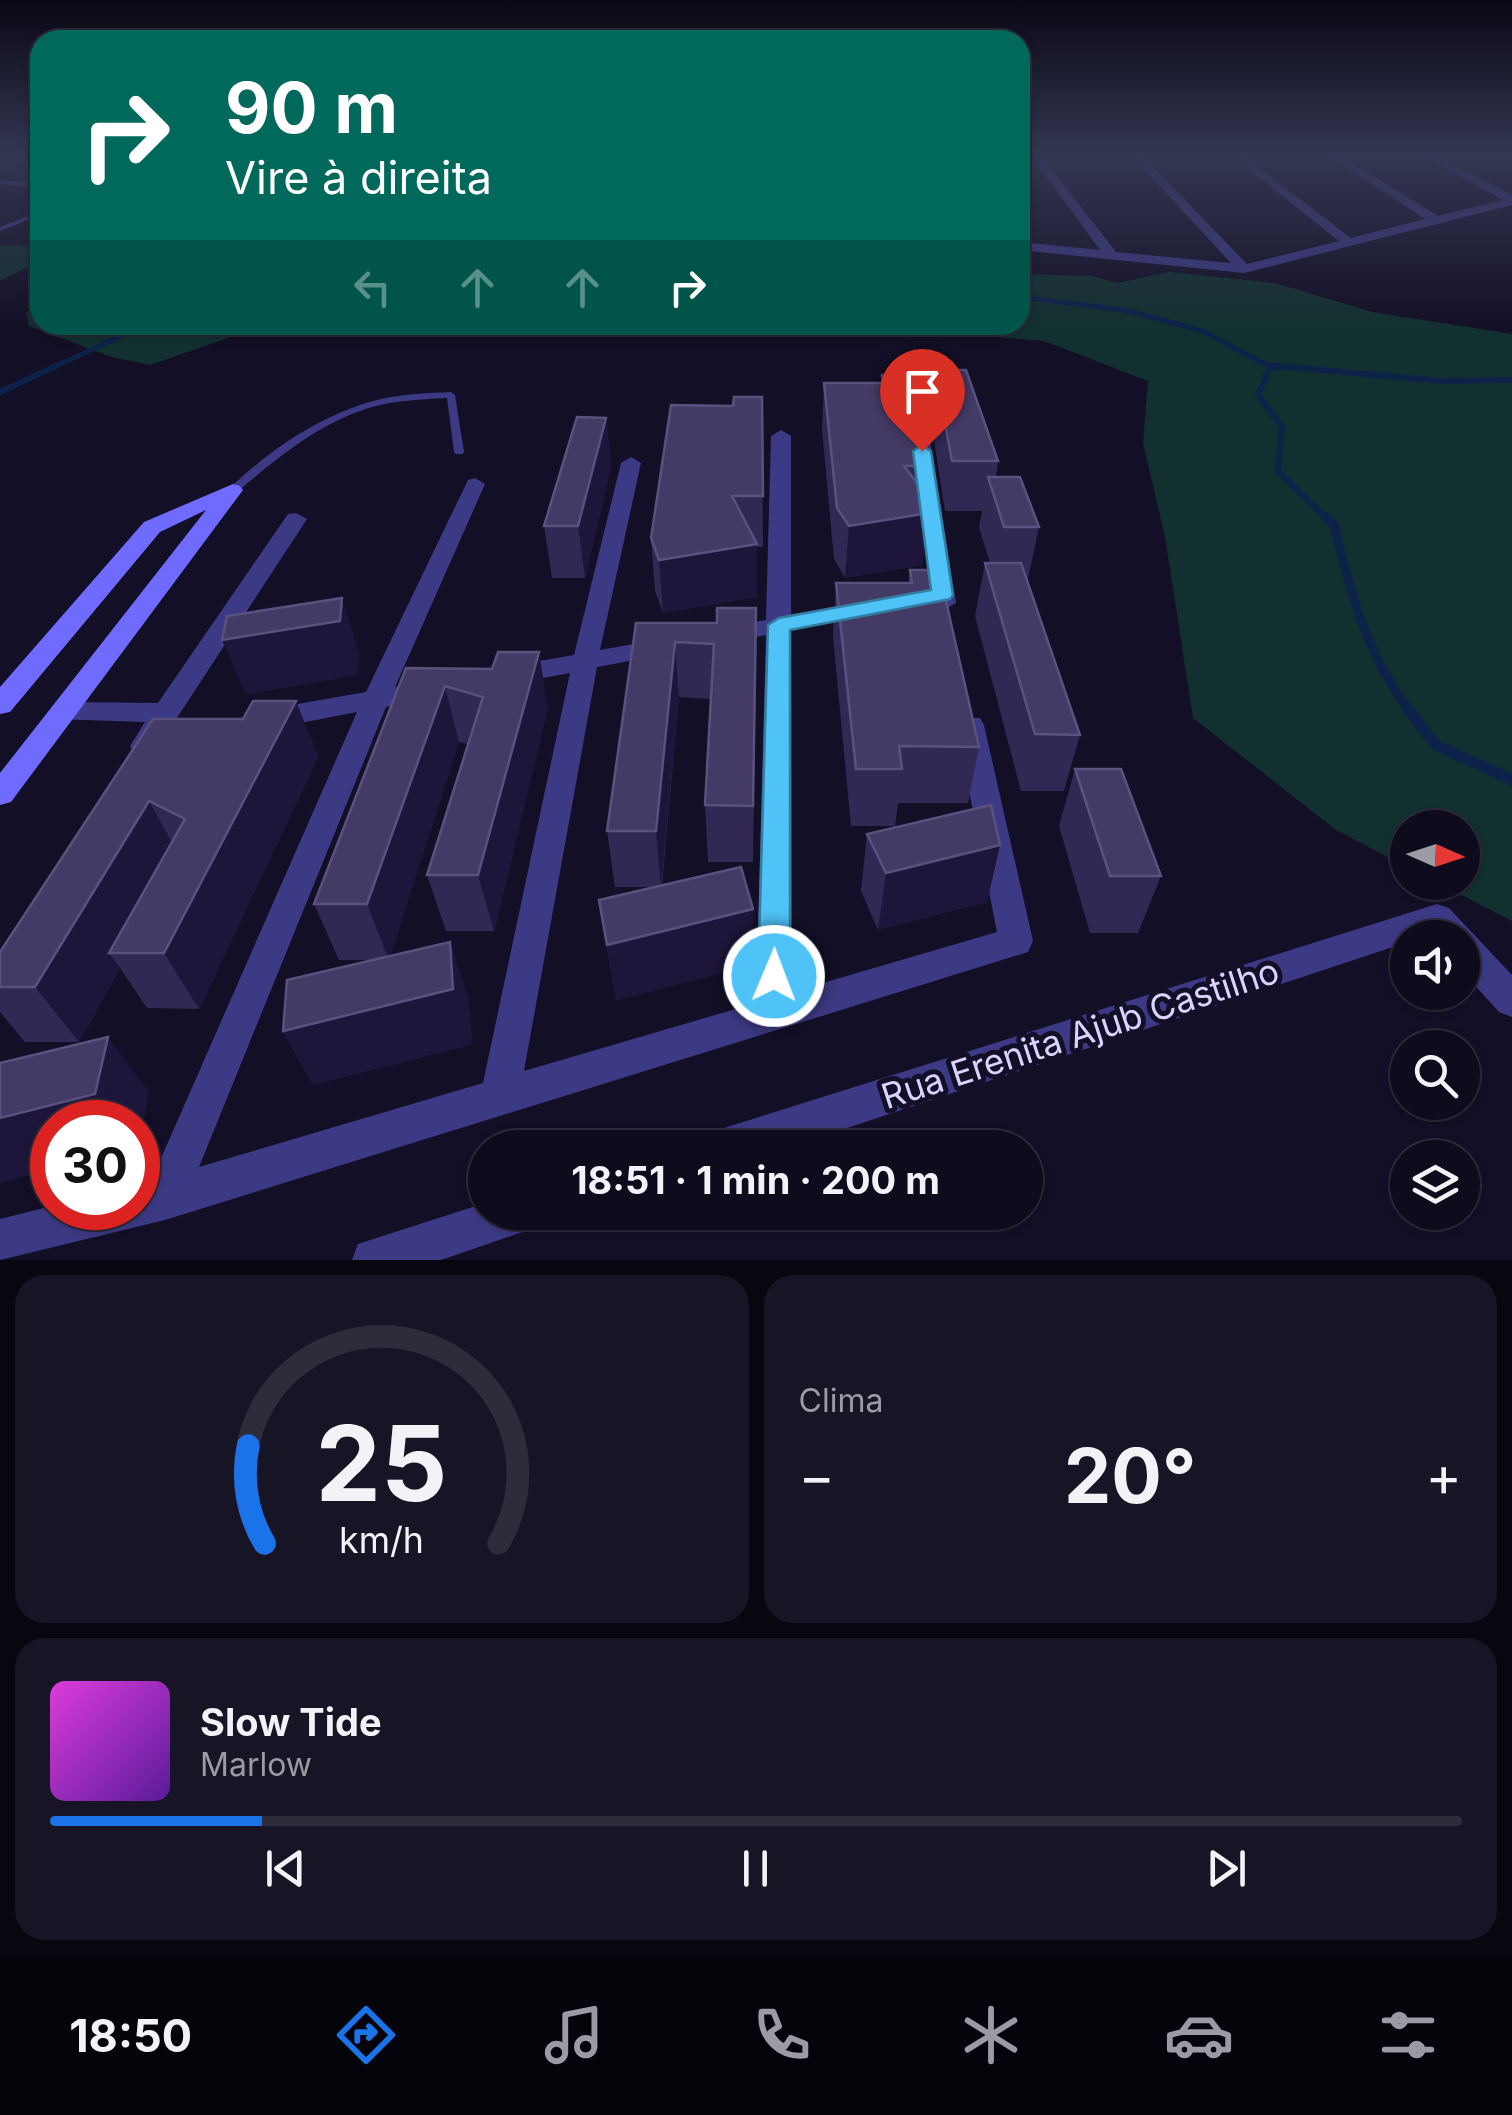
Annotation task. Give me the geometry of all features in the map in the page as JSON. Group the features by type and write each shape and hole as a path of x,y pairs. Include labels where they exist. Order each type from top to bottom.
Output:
{"street":[{"path":"1079,213 1111,255"},
{"path":"1191,213 1244,269"},
{"path":"1311,213 1350,243"},
{"path":"1425,213 1436,220"},
{"path":"1030,247 1244,269 1463,213"},
{"path":"917,415 933,596 950,633"},
{"path":"774,1015 781,436"},
{"path":"500,1097 585,661 631,464"},
{"path":"160,1169 475,484"},
{"path":"0,706 152,527 233,490"},
{"path":"0,794 233,490"},
{"path":"126,774 146,742 175,724 296,519"},
{"path":"490,678 888,605"},
{"path":"242,724 452,685"},
{"path":"160,1199 1016,941 963,691"},
{"path":"63,712 175,724"},
{"name":"Rua Erenita Ajub Castilho","path":"783,1130 1390,945"},
{"path":"1480,965 1512,1000"},
{"path":"0,1241 43,1230"},
{"path":"374,1260 468,1230"}],"lane":[{"path":"0,229 30,217"},
{"path":"233,490 296,438 346,411 406,395 452,395 459,452"}],"green space":[{"path":"30,245 30,266 0,281 0,246"},
{"path":"1169,272 1275,283 1373,312 1512,334 1512,921 1471,900 1480,900 1480,810 1390,810 1390,858 1336,830 1193,718 1165,537 1143,443 1148,381 1044,341 971,335 1030,335 1030,274 1091,276 1117,283"},
{"path":"53,335 236,335 150,365 112,357"}],"building":[{"path":"939,370 966,370 998,461 952,461 936,375 941,375"},
{"path":"882,375 910,375 922,466 904,466 926,495 929,513 849,526 837,508 824,383 883,383"},
{"path":"734,397 762,397 763,496 732,496 757,544 659,560 651,538 671,405 733,406"},
{"path":"577,417 606,418 578,526 544,526"},
{"path":"988,477 1020,477 1039,527 1004,527"},
{"path":"985,563 1021,563 1080,735 1035,734"},
{"path":"910,570 939,570 979,747 899,746 902,769 856,769 836,583 912,583"},
{"path":"342,598 340,621 222,640 227,616"},
{"path":"717,608 756,608 753,806 705,805 714,644 675,642 656,831 607,831 636,623 717,623"},
{"path":"498,652 539,652 478,875 427,875 483,697 445,686 367,904 314,904 406,668 492,669"},
{"path":"253,701 296,701 164,953 109,953 185,819 149,801 35,987 0,987 0,952 153,719 243,719"},
{"path":"1075,769 1121,769 1161,876 1110,876"},
{"path":"991,805 1000,845 886,873 867,834"},
{"path":"741,867 753,909 607,945 599,900"},
{"path":"450,942 453,989 283,1031 287,980"},
{"path":"108,1037 95,1094 71,1100 30,1100 30,1110 0,1118 0,1063"}],"waterway":[{"path":"1030,298 1124,310 1203,331 1270,367"},
{"path":"52,368 123,335"},
{"path":"0,392 58,365"},
{"path":"1267,365 1441,381 1512,380"},
{"path":"1270,367 1279,368"},
{"path":"1270,367 1258,395 1282,427 1278,471 1327,519"},
{"path":"1325,516 1334,525 1371,645 1409,710"},
{"path":"1407,708 1436,745 1512,780"}],"route":[{"path":"774,976 779,625 942,595 922,451"}]}
